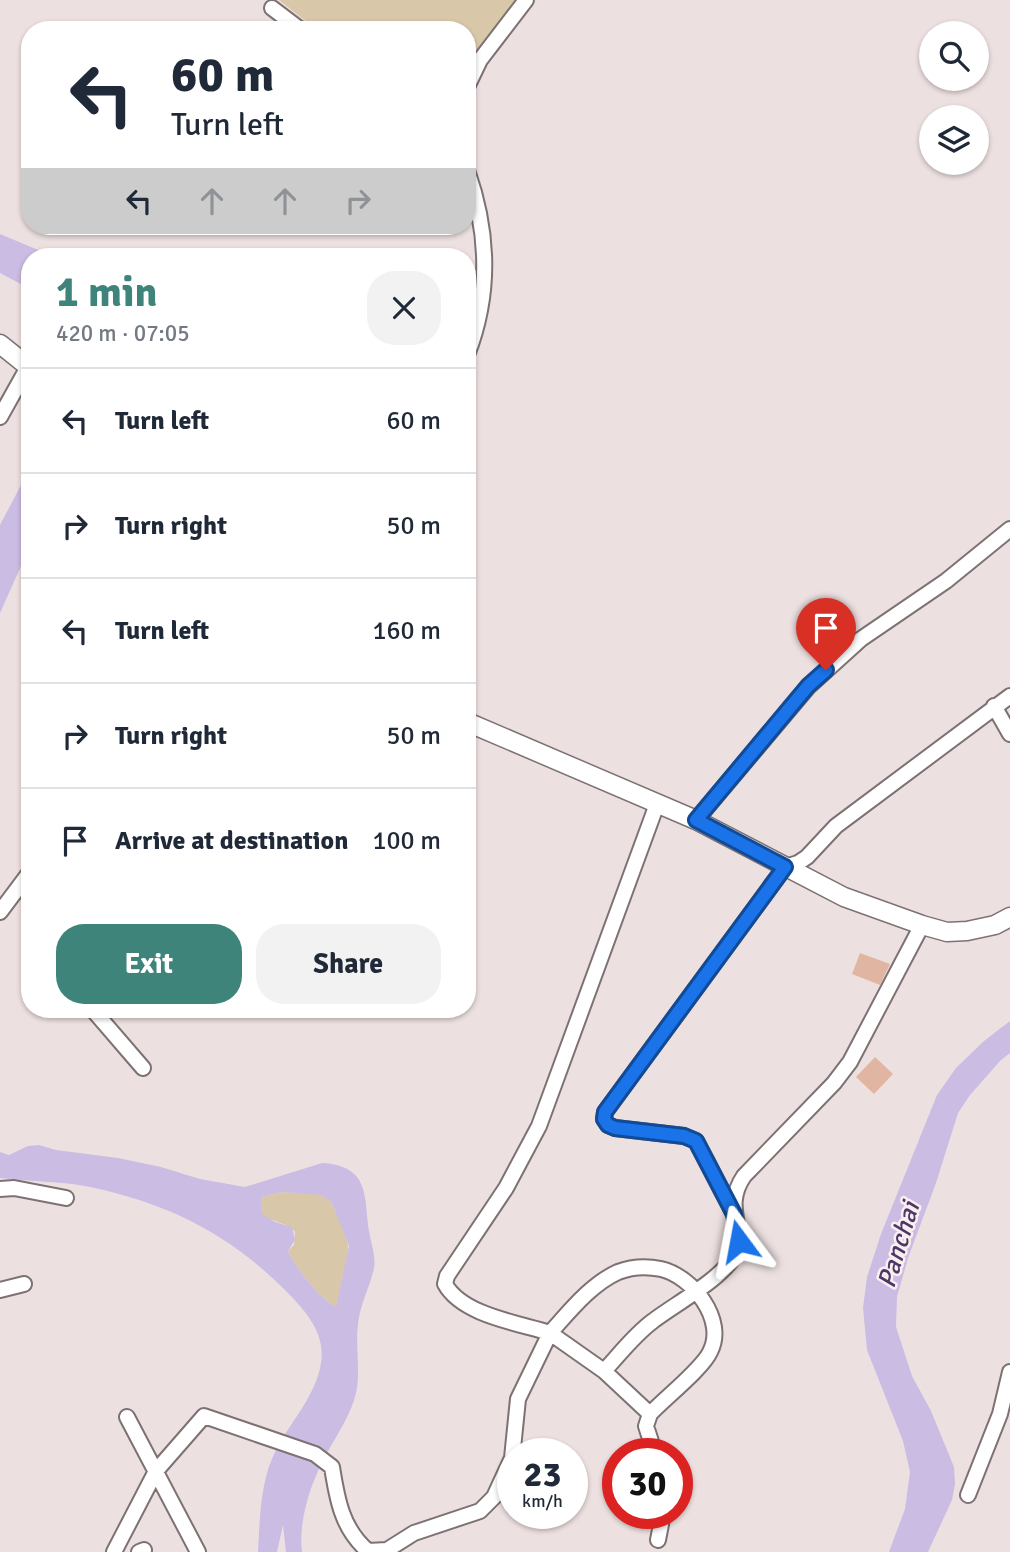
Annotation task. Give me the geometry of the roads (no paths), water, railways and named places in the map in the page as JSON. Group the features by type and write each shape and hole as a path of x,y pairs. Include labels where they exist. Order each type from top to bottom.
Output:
{"street":[{"path":"476,68 526,0"},
{"path":"272,8 289,21"},
{"path":"476,204 483,230 485,271 481,313 476,328"},
{"path":"0,344 21,361"},
{"path":"0,417 21,382"},
{"path":"696,820 808,686 861,639 946,581 1010,529"},
{"path":"734,1214 696,1141 684,1136 615,1128 608,1125 604,1119 605,1112 785,867 807,857 836,826 1010,696"},
{"path":"994,706 1010,734"},
{"path":"476,726 696,820 844,897 922,925 947,932 967,931 995,925 1010,917"},
{"path":"650,1414 604,1371 550,1333 472,1309 450,1292 445,1284 447,1276 506,1188 539,1126 657,804"},
{"path":"0,912 21,885"},
{"path":"604,1371 651,1322 696,1292 729,1263 739,1241 734,1196 744,1176 834,1083 850,1062 922,925"},
{"path":"100,1018 143,1068"},
{"path":"0,1189 14,1188 66,1198"},
{"path":"114,1552 156,1471 204,1416 316,1454 332,1467 338,1504 354,1539 368,1551 387,1550 414,1533 480,1511 494,1497 512,1458 518,1399 550,1333 593,1288 618,1272 640,1267 662,1269 677,1276 696,1292 712,1318 714,1333 710,1353 650,1414 646,1426 650,1438"},
{"path":"0,1290 24,1284"},
{"path":"968,1494 1005,1415 1010,1372"},
{"path":"127,1417 198,1552"},
{"path":"658,1540 660,1529"}],"water":[{"path":"0,234 33,248 21,248 21,284 0,273"},
{"path":"21,485 21,566 0,613 0,525"},
{"name":"Panchai","path":"1010,1021 1010,1053 970,1095 958,1113 897,1297 896,1327 912,1376 931,1411 954,1467 952,1500 928,1552 889,1552 905,1509 910,1472 903,1441 867,1350 863,1308 867,1277 881,1234 937,1095 956,1068"},
{"path":"39,1145 56,1150 118,1158 200,1179 245,1187 322,1163 338,1165 357,1177 365,1195 374,1263 358,1324 356,1393 351,1409 320,1466 311,1489 302,1528 302,1552 286,1552 283,1525 277,1552 258,1552 262,1499 271,1460 314,1386 321,1363 322,1352 317,1332 306,1314 285,1290 243,1253 174,1213 95,1188 0,1178 0,1152 9,1155 28,1146","holes":["282,1192 321,1195 330,1201 334,1208 349,1246 336,1307 316,1290 291,1258 288,1251 295,1240 292,1227 275,1222 261,1213 261,1197"]}]}
